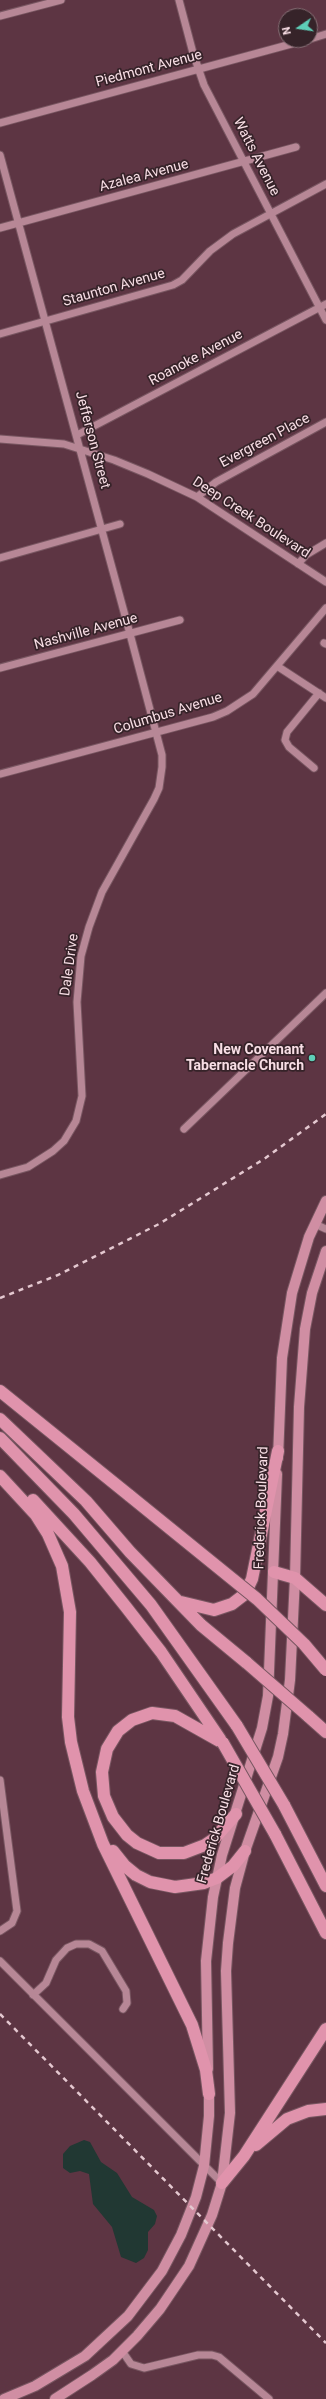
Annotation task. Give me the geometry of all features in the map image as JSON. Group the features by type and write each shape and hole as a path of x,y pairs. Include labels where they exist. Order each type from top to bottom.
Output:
{"highway":[{"path":"0,1392 257,1599 304,1644 326,1670"},
{"path":"0,1419 86,1501 130,1552 202,1625 326,1732"},
{"path":"0,1438 74,1514 146,1599 237,1726 284,1805 326,1886"},
{"path":"176,1600 194,1607 214,1610 232,1604 244,1594 252,1579 278,1451"},
{"path":"0,1466 85,1556 161,1652 223,1743 274,1834 326,1934"},
{"path":"0,1476 36,1515 48,1534 62,1566 70,1612 67,1691 71,1742 83,1791 94,1822 185,2007 200,2047 209,2094"},
{"path":"274,1572 295,1578 326,1605"},
{"path":"223,1743 175,1716 152,1713 132,1720 118,1731 107,1749 102,1772 104,1796 113,1817 127,1835 137,1843 159,1853 184,1853 205,1845 214,1839 236,1814"},
{"path":"94,1822 125,1866 150,1882 175,1887 187,1886 217,1878 233,1866 245,1851"},
{"path":"222,2184 244,2156 326,2029"},
{"path":"244,2156 286,2119 308,2111 326,2109"}],"main road":[{"name":"Frederick Boulevard","path":"4,2399 35,2386 70,2366 108,2337 128,2316 152,2286 172,2256 196,2197 204,2166 209,2094 206,1961 217,1878 262,1728 268,1696 278,1451 285,1328 300,1261 326,1201"},
{"path":"54,2399 92,2376 122,2351 160,2309 189,2266 208,2223 222,2184 230,2113 226,1971 228,1943 235,1888 245,1851 278,1757 283,1734 290,1680 295,1578 299,1407 305,1328 312,1293 326,1251"}],"street":[{"path":"0,16 61,0"},
{"name":"Watts Avenue","path":"179,0 198,69 271,213 323,305 326,320"},
{"name":"Piedmont Avenue","path":"0,123 278,48"},
{"name":"Azalea Avenue","path":"0,228 296,147"},
{"name":"Jefferson Street","path":"0,155 77,435 156,732"},
{"name":"Staunton Avenue","path":"0,334 173,285 190,273 220,243 271,213 326,184"},
{"name":"Roanoke Avenue","path":"77,435 323,305"},
{"name":"Evergreen Place","path":"197,497 216,482 326,422"},
{"name":"Deep Creek Boulevard","path":"0,439 52,442 80,449 134,468 197,497 326,582"},
{"path":"0,558 120,524"},
{"path":"298,564 306,555 326,543"},
{"name":"Columbus Avenue","path":"0,774 156,732 227,711 253,694 326,608"},
{"name":"Nashville Avenue","path":"0,668 180,620"},
{"path":"277,666 326,698"},
{"path":"314,768 289,747 286,740 287,732 319,693"},
{"name":"Dale Drive","path":"0,1175 28,1167 53,1152 64,1140 76,1121 82,1096 77,1002 81,956 89,926 102,892 159,788 162,761 156,732"},
{"path":"184,1129 326,993"},
{"path":"315,1224 326,1228"},
{"path":"0,1780 17,1911 12,1923 0,1931"},
{"path":"33,1995 46,1983 56,1960 64,1951 76,1944 89,1944 102,1951 126,1991 127,2003 123,2009"},
{"path":"0,1961 222,2184"},
{"path":"122,2351 131,2364 144,2368 198,2355 212,2354 219,2357 269,2399"}],"shaded area":[{"path":"84,2140 90,2142 101,2162 117,2173 132,2197 154,2210 157,2216 155,2224 148,2232 148,2250 144,2258 136,2263 121,2257 112,2227 93,2204 89,2174 80,2171 70,2173 63,2168 63,2154 70,2146"}],"railway":[{"path":"0,1298 58,1275 159,1224 264,1159 326,1114"},
{"path":"0,2014 326,2343"}],"place":[{"name":"New Covenant Tabernacle Church","path":"312,1058"}]}
